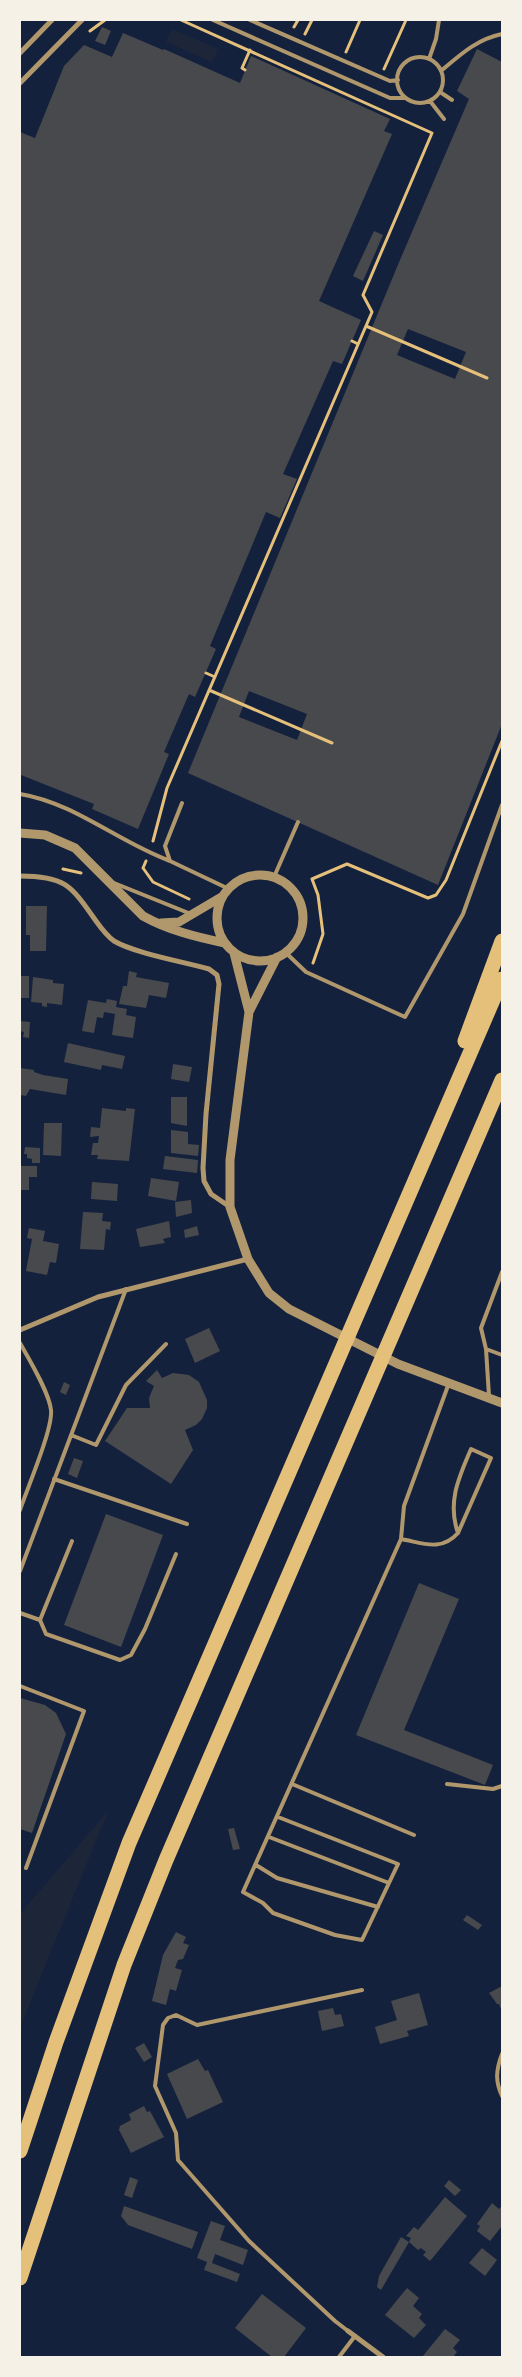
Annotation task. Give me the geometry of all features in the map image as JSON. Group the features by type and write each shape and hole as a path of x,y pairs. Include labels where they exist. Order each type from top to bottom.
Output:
{"highway":[{"path":"408,1198 502,941"},
{"path":"20,2151 56,2042 129,1843 341,1356 502,979"},
{"path":"20,2278 124,1965 159,1877 502,1080"}],"street":[{"path":"20,53 52,20"},
{"path":"20,83 82,20"},
{"path":"20,834 45,834 75,848 143,916 155,923 192,936 225,943"},
{"path":"155,923 179,922 245,878 259,875 274,877 292,890 302,909 302,923 298,937 281,955 248,1012"},
{"path":"20,876 53,878 65,883 75,892 103,930 119,944 210,968 216,975 219,984 206,1114 203,1168 204,1181 211,1194 230,1208"},
{"path":"226,892 218,907 217,920 219,932 225,943 234,952 248,959 263,961 281,955"},
{"path":"234,952 248,1012 230,1160 230,1208 248,1259 269,1292 289,1309 398,1364 502,1403"},
{"path":"20,1330 98,1297 248,1259"},
{"path":"348,2331 383,2357"}],"lane":[{"path":"213,20 390,98 406,98 422,103 430,101 440,92 443,85 441,71 429,59 421,57 407,62 400,70 398,80 400,90 406,98"},
{"path":"250,20 380,77 390,81 398,80"},
{"path":"429,59 436,39 439,20"},
{"path":"441,71 470,47 492,36 502,34"},
{"path":"440,92 452,100"},
{"path":"430,101 444,119"},
{"path":"20,794 37,797 74,812 150,854 170,861 226,892"},
{"path":"170,861 165,846 182,804"},
{"path":"281,955 306,972 405,1017 463,914 502,805"},
{"path":"274,877 298,822"},
{"path":"106,880 193,914"},
{"path":"489,1398 486,1349 481,1328 502,1272"},
{"path":"20,1571 126,1289"},
{"path":"20,1343 51,1409 50,1425 20,1510"},
{"path":"71,1435 96,1445 126,1385 166,1344"},
{"path":"486,1349 502,1355"},
{"path":"278,1817 398,1864 362,1940 335,1935 273,1913 263,1903 243,1892 401,1539 404,1506 448,1383"},
{"path":"401,1539 441,1545 450,1541 458,1533 492,1458 471,1449 454,1487 453,1519 458,1533"},
{"path":"54,1479 187,1524"},
{"path":"72,1541 40,1620 46,1634 120,1660 131,1655 145,1629 176,1554"},
{"path":"20,1613 40,1620"},
{"path":"20,1686 84,1711 26,1868"},
{"path":"292,1784 414,1835"},
{"path":"447,1784 481,1788 502,1786"},
{"path":"269,1837 389,1883"},
{"path":"256,1865 277,1878 378,1907"},
{"path":"348,2331 249,2241 178,2160 176,2133 155,2086 163,2025 168,2018 176,2015 197,2025 362,1990"},
{"path":"502,2054 496,2083 502,2096"},
{"path":"339,2357 355,2336"}],"path":[{"path":"181,20 432,133 363,295 372,312 167,788 150,854 143,868 153,882 194,902 193,914"},
{"path":"380,77 406,20"},
{"path":"245,70 242,68 250,51"},
{"path":"262,62 264,57"},
{"path":"368,103 374,90"},
{"path":"366,326 487,378"},
{"path":"352,341 358,344"},
{"path":"206,673 215,677"},
{"path":"209,690 332,742"},
{"path":"306,972 312,966 323,934 318,895 312,879 347,864 428,898 436,894 446,880 502,741"}],"shaded area":[{"path":"172,29 218,49 212,62 166,42"},
{"path":"108,1811 20,2028 20,1914"}],"building":[{"path":"102,27 111,31 105,45 95,41"},
{"path":"123,33 240,83 251,56 390,119 384,131 392,134 319,301 361,320 342,364 333,361 283,474 297,479 280,518 266,512 210,646 216,649 195,697 189,694 164,752 169,754 138,829 92,809 94,804 21,775 20,777 20,132 35,138 64,66 84,45 112,57"},
{"path":"477,49 502,62 502,724 438,885 188,773 397,267 469,99 457,91","holes":["408,329 466,352 455,379 397,355","249,691 307,714 297,740 239,717"]},
{"path":"374,231 383,235 363,281 353,276"},
{"path":"26,906 47,906 46,951 30,951 30,935 26,935"},
{"path":"129,971 137,973 136,977 169,983 166,998 149,995 146,1008 119,1004 123,986 127,986"},
{"path":"20,976 29,976 29,998 20,998"},
{"path":"33,977 64,984 62,1005 47,1003 47,1007 42,1006 42,1003 31,1002"},
{"path":"107,999 117,1001 116,1007 127,1009 126,1015 136,1017 133,1038 112,1035 115,1014 104,1012 103,1018 97,1017 94,1033 82,1031 88,1000 106,1003"},
{"path":"20,1021 30,1022 29,1038 23,1037 24,1032 20,1031"},
{"path":"68,1043 125,1056 122,1069 102,1065 101,1070 64,1062"},
{"path":"173,1064 192,1067 189,1082 171,1079"},
{"path":"20,1068 34,1070 34,1072 43,1075 68,1079 66,1095 30,1089 26,1096 20,1095"},
{"path":"171,1097 187,1097 187,1126 171,1123"},
{"path":"102,1108 126,1111 126,1108 135,1109 129,1161 97,1159 98,1155 91,1155 93,1143 98,1143 99,1136 90,1137 91,1127 100,1128"},
{"path":"44,1123 62,1123 61,1156 43,1155"},
{"path":"171,1130 188,1132 188,1144 199,1145 198,1156 171,1153"},
{"path":"25,1147 40,1148 40,1163 32,1163 32,1159 27,1158 27,1154 24,1154"},
{"path":"165,1156 198,1160 197,1173 163,1169"},
{"path":"20,1166 37,1166 37,1177 29,1177 29,1190 20,1190"},
{"path":"151,1178 179,1182 176,1201 148,1196"},
{"path":"92,1182 118,1184 117,1201 91,1199"},
{"path":"191,1200 192,1213 176,1217 175,1202"},
{"path":"83,1212 103,1213 102,1221 111,1222 110,1230 106,1229 104,1250 80,1249"},
{"path":"169,1221 171,1237 163,1239 165,1243 140,1247 136,1229"},
{"path":"197,1226 199,1235 185,1238 184,1230"},
{"path":"29,1228 45,1231 43,1241 59,1244 56,1263 50,1262 47,1275 26,1271 32,1239 27,1238"},
{"path":"209,1328 220,1351 195,1363 185,1339"},
{"path":"157,1370 162,1378 173,1373 189,1375 199,1382 207,1400 207,1408 202,1419 196,1425 185,1430 193,1450 171,1484 105,1441 127,1408 150,1408 149,1398 154,1386 146,1381"},
{"path":"64,1382 70,1385 66,1395 60,1392"},
{"path":"74,1458 83,1461 77,1478 68,1474"},
{"path":"106,1514 163,1535 121,1647 64,1625"},
{"path":"419,1583 459,1599 404,1730 493,1765 485,1785 356,1735"},
{"path":"20,1698 45,1705 56,1713 66,1734 32,1833 20,1829"},
{"path":"234,1828 240,1849 233,1850 228,1829"},
{"path":"467,1915 482,1925 478,1930 463,1920"},
{"path":"176,1932 186,1937 183,1943 189,1945 183,1959 178,1960 175,1968 182,1970 176,1991 170,1989 166,2005 152,2001 163,1955"},
{"path":"502,1986 502,2012 499,2004 489,1993"},
{"path":"419,1993 428,2025 407,2031 409,2036 380,2044 375,2027 397,2020 391,2001"},
{"path":"333,2008 335,2015 341,2014 344,2026 322,2031 318,2011"},
{"path":"144,2043 152,2057 144,2062 135,2048"},
{"path":"198,2059 205,2071 208,2070 223,2102 187,2119 167,2074"},
{"path":"144,2106 147,2112 150,2111 164,2137 131,2153 119,2130 120,2126 131,2120 129,2114"},
{"path":"130,2177 138,2180 132,2198 124,2195"},
{"path":"449,2180 461,2190 455,2196 444,2186"},
{"path":"445,2197 467,2216 430,2261 423,2255 426,2252 421,2248 418,2250 409,2242 411,2238 406,2236 414,2227 418,2230"},
{"path":"492,2203 499,2209 502,2206 502,2226 490,2241 477,2231 480,2226 477,2224"},
{"path":"124,2206 198,2232 192,2249 128,2225 121,2216"},
{"path":"211,2221 225,2226 220,2240 248,2250 243,2265 215,2254 212,2263 240,2274 237,2282 204,2270 207,2262 197,2258"},
{"path":"401,2237 409,2242 381,2290 377,2287 379,2276"},
{"path":"482,2248 497,2260 485,2276 469,2263"},
{"path":"407,2288 419,2298 413,2306 422,2314 419,2318 426,2325 414,2338 385,2315"},
{"path":"262,2294 306,2328 284,2357 272,2357 235,2328"},
{"path":"445,2329 460,2340 453,2348 457,2352 453,2357 422,2357"}]}
